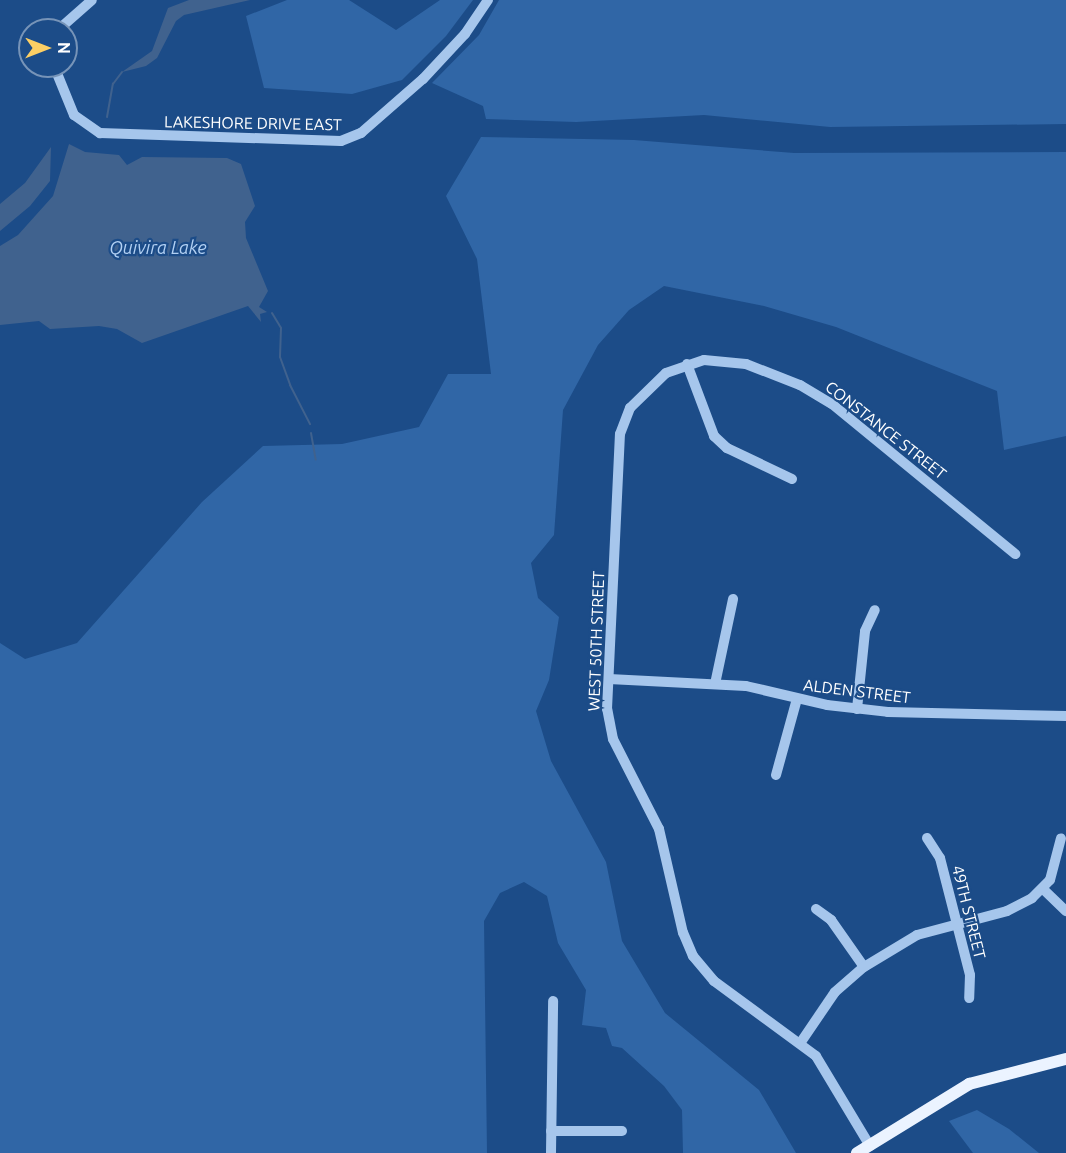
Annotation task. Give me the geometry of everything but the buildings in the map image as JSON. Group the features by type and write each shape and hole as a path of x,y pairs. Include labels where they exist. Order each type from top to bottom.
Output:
{"main road":[{"path":"857,1153 969,1084 1066,1059"}],"street":[{"path":"72,18 92,0"},
{"name":"LAKESHORE DRIVE EAST","path":"58,78 75,116 100,134 341,141 361,132 423,79 465,34 488,0"},
{"name":"CONSTANCE STREET","path":"687,364 725,360 800,385 832,405 1015,554"},
{"path":"687,364 714,436 727,448 792,479"},
{"name":"WEST 50TH STREET","path":"687,364 650,384 630,408 620,434 609,679 613,739 659,829 683,933 693,956 714,981 801,1042 821,1062 870,1146"},
{"path":"715,684 733,599"},
{"path":"857,709 865,631 875,610"},
{"name":"ALDEN STREET","path":"609,679 715,684 857,709 925,715 1066,716"},
{"path":"776,775 797,699"},
{"name":"49TH STREET","path":"927,838 940,858 970,975 969,998"},
{"path":"801,1042 835,992 864,967 917,935 1007,911 1043,889 1056,865 1061,838"},
{"path":"1043,889 1066,911"},
{"path":"816,909 831,920 864,967"},
{"path":"551,1153 553,1001"},
{"path":"551,1131 622,1131"}],"shaded area":[{"path":"287,0 349,0 396,30 440,0 473,0 446,36 402,80 352,94 264,88 246,16"},
{"path":"499,0 1066,0 1066,124 830,127 704,115 576,122 486,119 483,106 432,83 479,35"},
{"path":"481,137 634,140 794,153 1066,152 1066,436 1004,450 997,391 836,327 764,306 664,286 629,310 598,345 563,410 554,535 531,563 538,598 559,617 549,680 536,711 551,761 606,862 622,941 665,1013 759,1090 796,1153 683,1153 682,1110 664,1086 622,1048 612,1046 606,1028 582,1025 586,990 558,943 547,896 524,882 500,893 484,921 487,1153 0,1153 0,643 25,659 77,643 202,502 263,446 342,444 419,427 448,374 491,374 477,259 446,196"},
{"path":"977,1110 1009,1129 1039,1153 973,1153 949,1121"}],"water":[{"path":"189,0 250,0 184,15 176,21 157,58 146,66 122,72 152,51 168,8"},
{"name":"Quivira Lake","path":"69,144 85,152 119,155 127,165 142,157 227,158 241,164 255,206 245,222 246,238 268,291 259,307 267,312 260,314 261,322 248,306 142,343 117,329 99,326 50,329 39,321 0,325 0,246 18,235 53,196"},
{"path":"51,147 50,181 30,206 0,231 0,204 25,183"}],"waterway":[{"path":"107,117 113,84 122,72"},
{"path":"272,313 281,328 280,357 290,385 310,424"},
{"path":"311,433 316,460"}]}
